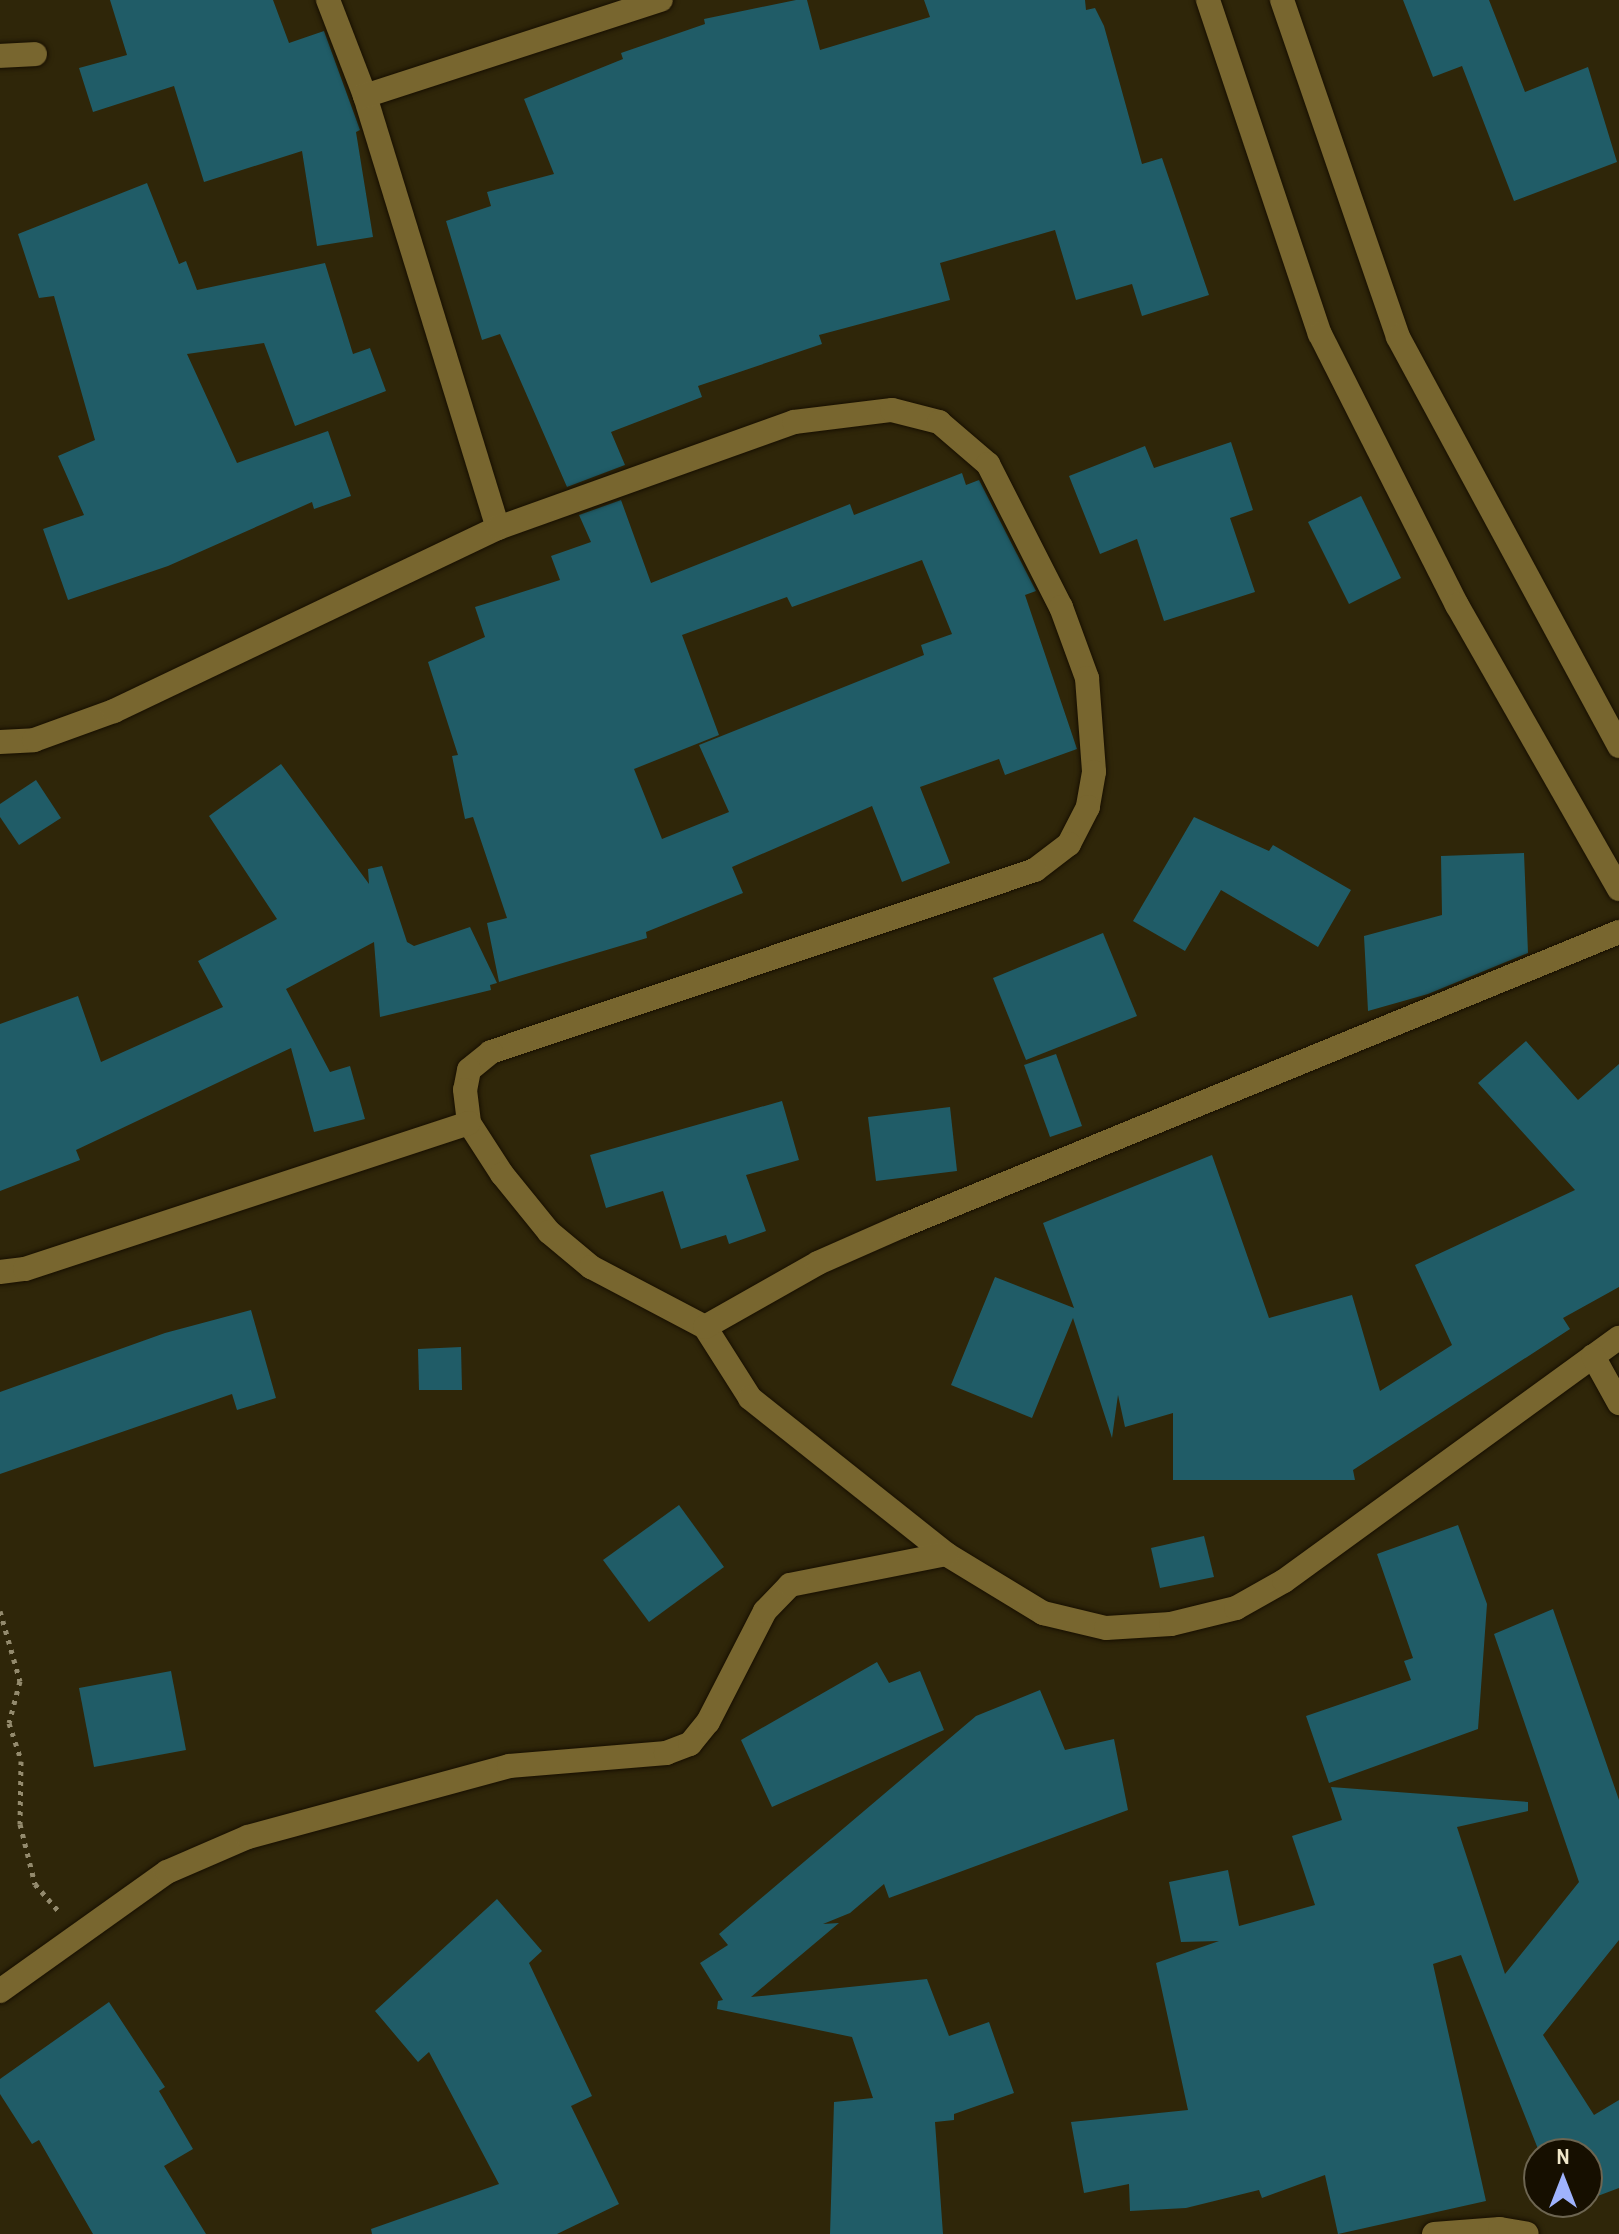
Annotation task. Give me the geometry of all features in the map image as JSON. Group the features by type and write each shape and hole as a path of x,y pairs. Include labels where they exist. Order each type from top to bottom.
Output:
{"street":[{"path":"328,0 365,96 498,528"},
{"path":"365,96 661,0"},
{"path":"1208,0 1320,334 1457,605 1619,889"},
{"path":"1282,0 1398,337 1619,746"},
{"path":"0,56 35,54"},
{"path":"0,742 34,740 114,711 498,528 794,422 892,410 939,422 988,464 1061,607 1087,678 1094,772 1088,807 1069,844 1035,870 491,1052 469,1070 465,1090 469,1123 502,1174 549,1232 591,1267 705,1327 750,1398 946,1554 1043,1613 1106,1628 1171,1624 1236,1608 1284,1581 1619,1338"},
{"path":"705,1327 818,1263 888,1232 1619,932"},
{"path":"0,1272 25,1269 469,1123"},
{"path":"1593,1356 1619,1403"},
{"path":"0,1991 167,1872 248,1837 509,1766 666,1753 690,1744 708,1722 765,1611 790,1585 946,1554"},
{"path":"1434,2234 1500,2229 1527,2234"}],"path":[{"path":"0,1611 20,1681 9,1723 21,1761 20,1824 35,1884 79,1934"}],"building":[{"path":"110,0 273,0 289,43 324,31 360,130 356,132 373,237 317,246 302,151 204,182 174,86 93,112 79,68 127,55"},
{"path":"807,0 820,50 930,17 924,0 1085,0 1086,10 1095,8 1104,26 1142,164 1162,158 1209,295 1142,316 1132,284 1076,300 1055,230 940,263 950,300 819,335 822,344 698,386 702,397 611,432 625,465 567,487 500,334 482,340 446,221 491,206 487,192 554,174 524,99 623,59 621,53 705,24 704,19"},
{"path":"1403,0 1489,0 1525,92 1588,67 1617,162 1514,201 1462,66 1433,77"},
{"path":"147,183 179,264 186,261 197,290 325,263 353,354 370,348 386,391 295,426 264,343 187,354 237,463 328,431 351,496 314,509 312,502 168,566 68,600 43,529 84,515 58,456 95,440 54,296 39,298 18,234"},
{"path":"1231,442 1253,510 1230,518 1255,592 1164,621 1137,539 1100,554 1069,476 1145,446 1154,468"},
{"path":"962,473 966,485 979,480 1036,591 1025,595 1077,749 1005,775 999,759 920,787 950,863 902,882 872,806 732,867 743,893 646,932 647,938 499,982 487,923 507,918 473,817 465,819 452,756 458,755 428,662 485,637 475,607 560,580 551,556 591,542 579,515 621,500 651,583 850,504 854,515","holes":["922,560 952,634 921,645 924,655 699,745 729,812 662,839 634,769 719,735 682,635 787,597 792,607"]},
{"path":"1361,496 1401,578 1349,604 1308,522"},
{"path":"281,764 369,884 368,869 382,866 407,942 414,946 470,927 497,983 490,985 491,990 380,1017 374,942 286,989 330,1072 350,1066 365,1119 314,1132 291,1048 76,1150 80,1160 0,1191 0,1024 78,996 101,1062 223,1007 198,961 277,919 209,816"},
{"path":"36,780 61,818 19,845 0,817 0,804"},
{"path":"1194,817 1269,851 1273,845 1351,890 1318,947 1221,890 1185,951 1133,921"},
{"path":"1524,853 1528,953 1428,994 1368,1011 1364,936 1442,915 1441,856"},
{"path":"1103,933 1137,1016 1026,1060 993,978"},
{"path":"1526,1041 1578,1100 1619,1064 1619,1287 1563,1318 1570,1329 1353,1470 1355,1480 1173,1480 1173,1413 1125,1427 1118,1395 1112,1438 1073,1318 1032,1418 951,1385 995,1277 1074,1308 1043,1223 1212,1155 1269,1318 1352,1295 1380,1391 1452,1345 1415,1265 1575,1190 1478,1083"},
{"path":"1056,1054 1082,1126 1050,1137 1024,1065"},
{"path":"782,1101 799,1160 746,1175 766,1231 729,1244 726,1235 681,1249 663,1191 606,1208 590,1155"},
{"path":"950,1107 957,1171 876,1181 868,1117"},
{"path":"251,1310 276,1398 237,1410 232,1394 0,1474 0,1392 165,1333"},
{"path":"461,1347 462,1390 419,1390 418,1349"},
{"path":"679,1505 724,1567 649,1622 603,1560"},
{"path":"1458,1525 1487,1604 1478,1729 1329,1783 1306,1716 1411,1680 1404,1661 1413,1658 1377,1554"},
{"path":"1204,1536 1214,1577 1160,1588 1151,1548"},
{"path":"1553,1609 1619,1800 1619,1940 1543,2035 1594,2115 1619,2100 1619,2188 1603,2194 1603,2138 1534,2138 1461,1955 1433,1964 1486,2201 1338,2234 1325,2175 1262,2198 1259,2190 1186,2208 1130,2211 1129,2184 1084,2193 1071,2122 1188,2110 1156,1963 1219,1941 1181,1942 1169,1882 1228,1870 1239,1926 1315,1905 1292,1836 1342,1820 1331,1787 1528,1802 1528,1811 1457,1827 1505,1974 1579,1882 1494,1634"},
{"path":"877,1662 889,1683 920,1671 944,1730 772,1807 741,1740"},
{"path":"171,1671 186,1750 94,1767 79,1688"},
{"path":"1040,1690 1065,1750 1114,1739 1128,1810 889,1898 884,1884 850,1913 823,1924 839,1923 751,1997 927,1979 949,2036 989,2022 1014,2093 954,2114 954,2120 935,2122 943,2234 830,2234 834,2102 873,2098 852,2037 717,2009 718,2001 723,2000 700,1963 728,1945 719,1934 976,1716"},
{"path":"497,1899 542,1951 529,1963 592,2096 571,2106 619,2204 557,2234 372,2234 371,2229 499,2184 429,2052 418,2062 375,2011"},
{"path":"109,2002 165,2087 159,2091 193,2149 164,2166 206,2234 93,2234 39,2140 32,2144 0,2094 0,2079"}]}
